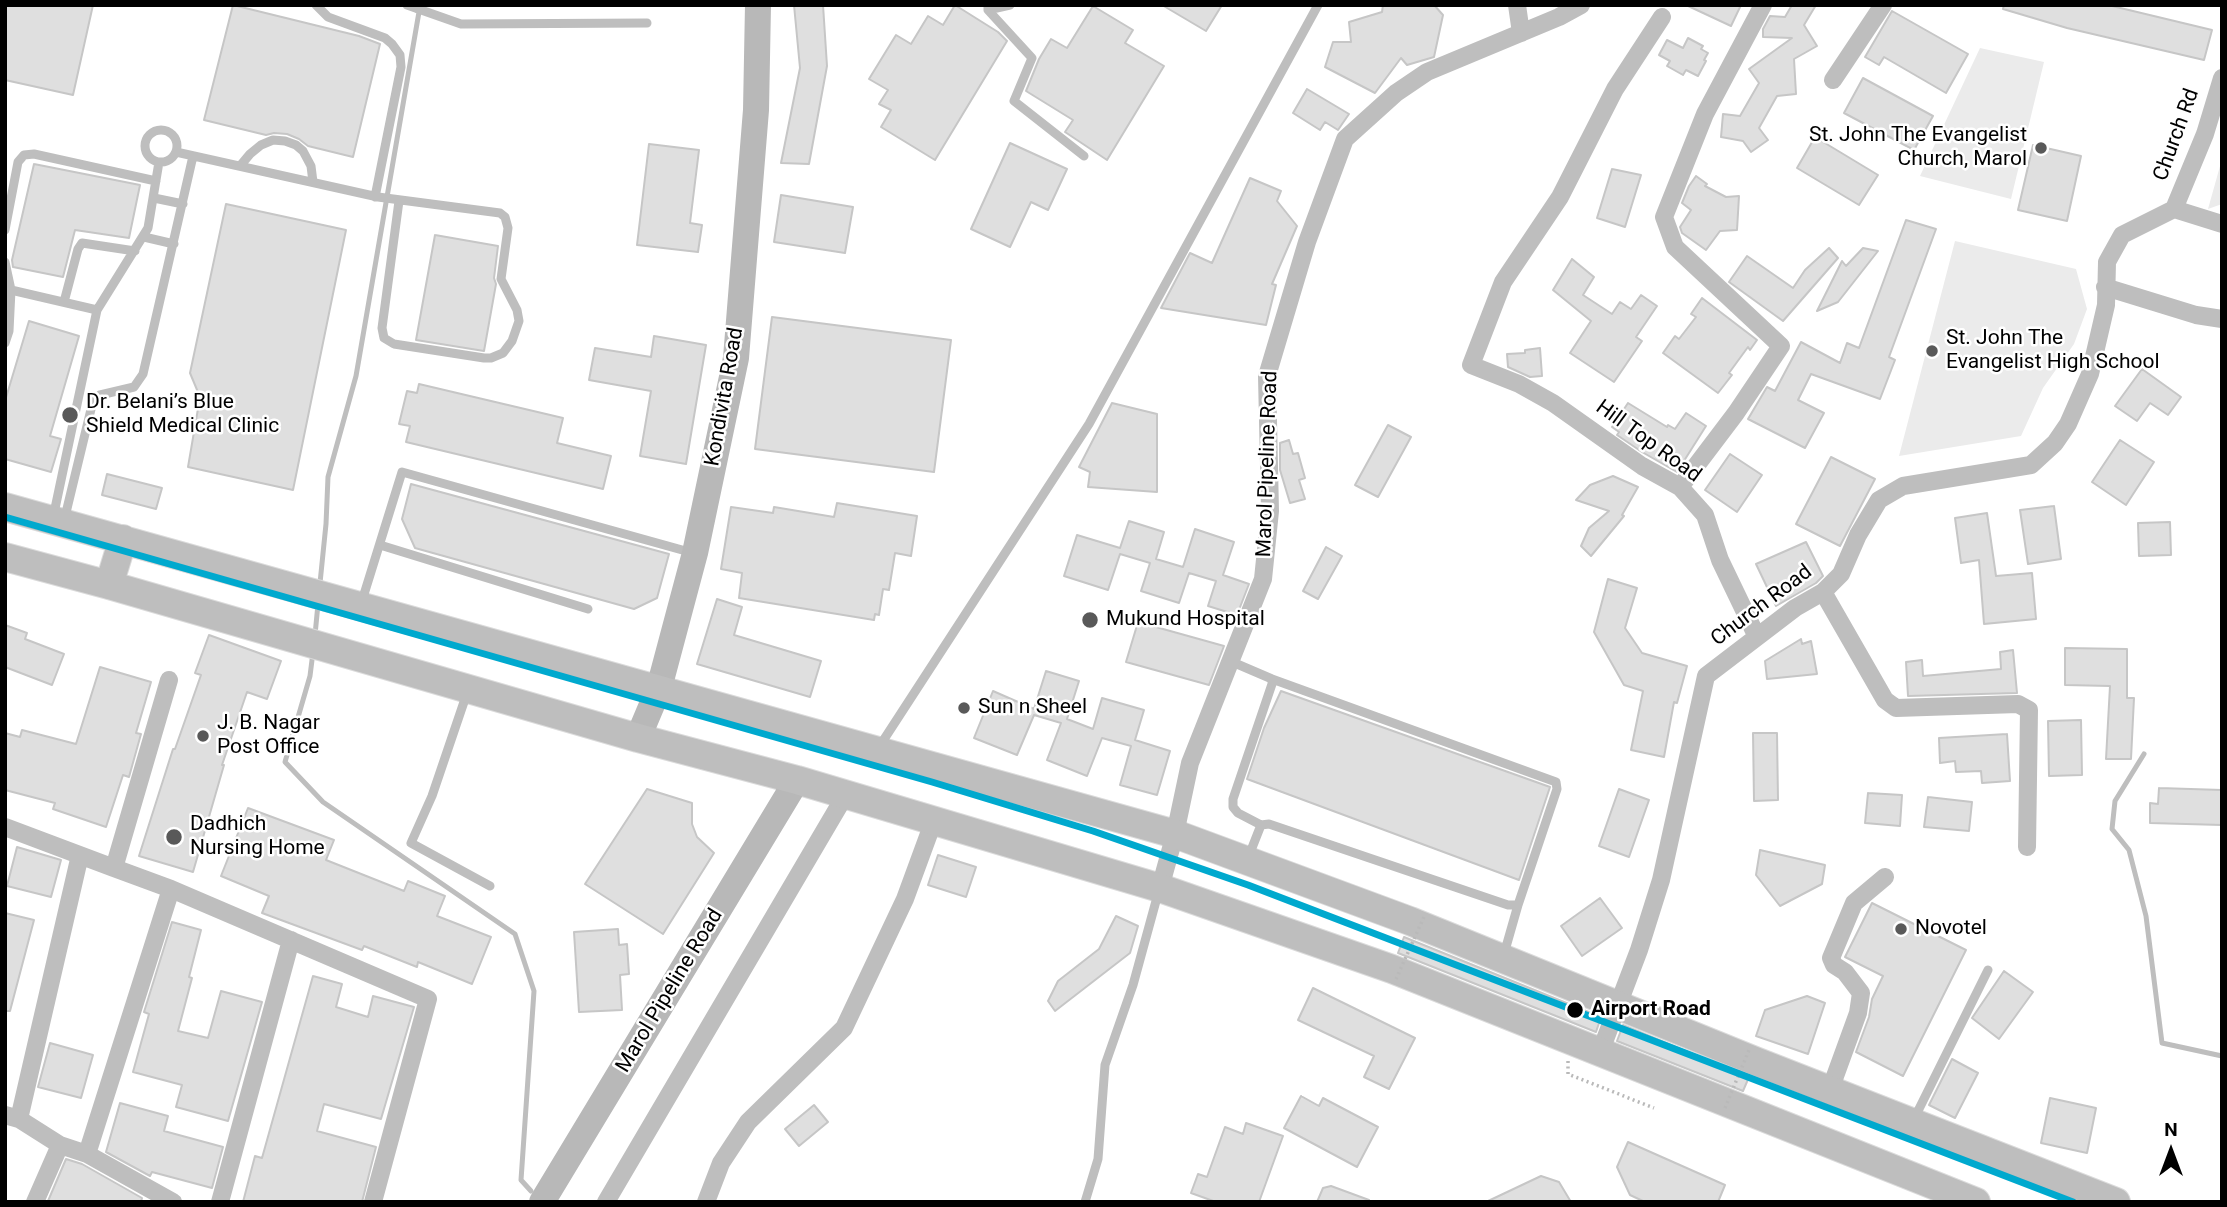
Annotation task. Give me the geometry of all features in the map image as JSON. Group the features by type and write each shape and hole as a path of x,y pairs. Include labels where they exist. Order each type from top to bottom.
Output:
{"main road":[{"path":"5,506 1175,834 1410,921 2112,1201"},
{"path":"110,585 122,539"},
{"path":"5,557 638,738 846,794 1160,888 1392,969 1976,1202"}],"street":[{"name":"Kondivita Road","path":"638,738 659,688 695,553 736,358 756,110 758,5"},
{"path":"1517,5 1521,33"},
{"name":"Marol Pipeline Road","path":"1160,888 1191,763 1263,579 1270,511 1268,376 1307,242 1345,139 1396,93 1427,72 1581,5"},
{"path":"1680,487 1736,413 1781,346 1675,247 1664,217 1705,114 1763,5"},
{"path":"1833,80 1883,5"},
{"name":"Hill Top Road","path":"1662,17 1615,89 1560,197 1503,282 1471,365 1519,384 1553,403 1642,466 1680,487 1705,515 1720,560 1757,637"},
{"name":"Church Rd","path":"2174,209 2205,134 2222,78"},
{"path":"2174,209 2222,224"},
{"name":"Church Road","path":"1601,1051 1661,880 1706,676 1795,608 1823,592 1841,574 1858,535 1879,500 1903,486 2031,465 2055,443 2068,424 2090,374 2106,305 2107,262 2122,235 2174,209"},
{"path":"2105,287 2196,315 2222,319"},
{"path":"1823,592 1885,700 1896,708 2018,704 2029,710 2027,847"},
{"path":"114,868 169,680"},
{"name":"Marol Pipeline Road","path":"542,1202 797,780"},
{"path":"606,1202 846,794"},
{"path":"706,1202 721,1163 748,1122 844,1028 905,899 934,820"},
{"path":"5,827 171,888 428,999 373,1202"},
{"path":"80,855 12,1117 60,1145 87,1154 173,1202"},
{"path":"1830,1090 1858,1013 1861,993 1844,972 1834,965 1831,958 1854,904 1885,877"},
{"path":"87,1154 171,888"},
{"path":"220,1202 291,940"},
{"path":"35,1202 60,1145"}],"lane":[{"path":"316,5 328,17 385,38 400,55 401,67 377,197"},
{"path":"407,5 461,24 647,23"},
{"path":"988,7 1010,5"},
{"path":"877,750 1089,424 1318,5"},
{"path":"988,7 1032,58 1014,101 1084,156"},
{"path":"160,130 171,133 176,142 176,152 169,159 159,162 150,158 144,148 150,133 160,130"},
{"path":"240,166 261,145 274,140 285,141 303,151 311,166 313,183"},
{"path":"176,152 377,197 494,211 505,217 508,228 501,279 517,310 519,321 512,341 503,353 484,358 394,344 384,338 382,328 397,200"},
{"path":"5,229 18,162 24,155 34,154 156,181"},
{"path":"58,521 93,401 100,395 134,387 143,374 193,156"},
{"path":"58,521 97,310 144,237 154,198 159,162"},
{"path":"154,198 183,204"},
{"path":"144,237 174,244"},
{"path":"64,302 82,243 135,251"},
{"path":"5,262 11,290 9,331 5,342"},
{"path":"11,290 97,310"},
{"path":"79,398 93,401"},
{"path":"361,605 402,472 695,553"},
{"path":"380,545 588,609"},
{"path":"1230,661 1272,679 1556,782 1558,789 1502,959"},
{"path":"1272,679 1233,799 1233,807 1238,813 1261,825 1279,827 1508,905 1518,905"},
{"path":"469,688 432,796 411,843 490,886"},
{"path":"1247,860 1261,825"},
{"path":"1084,1202 1098,1159 1105,1065 1133,985 1160,888"},
{"path":"1913,1122 1988,970"}],"path":[{"path":"1396,979 1424,917"},
{"path":"1569,1038 1568,1074 1654,1108"},
{"path":"1725,1108 1749,1051"}],"shaded area":[{"path":"1980,48 2044,62 2011,199 1920,176"},
{"path":"2222,159 2222,204 2208,209"},
{"path":"1955,241 2076,269 2087,309 2074,344 2043,388 2021,436 1899,456"}],"building":[{"path":"5,5 93,5 73,95 5,80"},
{"path":"233,5 359,36 380,44 353,157 308,146 287,134 266,135 204,120"},
{"path":"794,5 823,5 827,66 809,164 781,163 800,68"},
{"path":"955,5 998,32 1007,41 935,160 881,127 891,110 879,104 888,90 869,79 896,35 911,44 928,16 943,25"},
{"path":"1162,5 1222,5 1206,31"},
{"path":"1383,5 1434,5 1443,15 1434,57 1407,65 1401,58 1375,93 1325,67 1333,42 1351,42 1349,22 1382,12"},
{"path":"1686,5 1741,5 1731,26"},
{"path":"1792,5 1816,5 1804,25 1817,46 1794,59 1796,94 1777,96 1759,128 1768,140 1751,152 1743,141 1721,137 1723,114 1740,116 1759,83 1749,69 1792,38 1763,37 1763,29 1770,16 1785,17"},
{"path":"2004,5 2108,5 2212,30 2204,60 2067,28 2003,9"},
{"path":"1093,6 1133,30 1125,43 1164,66 1107,160 1065,132 1073,120 1026,91 1039,59 1051,39 1067,48"},
{"path":"1892,11 1968,54 1946,93 1884,57 1879,65 1865,57"},
{"path":"1688,38 1703,46 1701,49 1708,53 1698,76 1686,70 1683,75 1667,66 1670,61 1659,55 1667,40 1683,48"},
{"path":"1863,78 1933,116 1914,150 1844,113"},
{"path":"1307,89 1349,114 1338,130 1325,122 1320,130 1293,113"},
{"path":"1815,137 1878,175 1859,205 1797,168"},
{"path":"1010,143 1067,169 1048,210 1031,202 1010,247 971,229"},
{"path":"649,144 699,150 690,223 702,225 698,252 637,245"},
{"path":"2033,145 2081,156 2067,221 2018,210"},
{"path":"34,164 140,185 129,238 75,230 63,277 13,267 12,260"},
{"path":"1612,169 1641,175 1625,227 1597,218"},
{"path":"1696,176 1707,184 1705,186 1726,197 1739,196 1737,230 1720,231 1706,250 1682,233 1680,227 1691,210 1682,203"},
{"path":"1250,178 1281,191 1277,201 1297,226 1272,284 1276,285 1266,325 1161,308 1190,253 1212,263"},
{"path":"781,195 853,207 845,253 774,242"},
{"path":"226,204 346,230 293,490 188,467 200,397 190,373"},
{"path":"1906,220 1936,229 1889,357 1895,360 1880,399 1811,374 1798,400 1824,413 1805,448 1748,419 1767,387 1775,391 1801,342 1840,363 1847,343 1859,348"},
{"path":"435,235 498,246 494,278 496,284 484,351 416,340"},
{"path":"1829,248 1838,258 1783,321 1729,282 1747,256 1793,288 1805,270"},
{"path":"1863,248 1878,251 1838,302 1817,311 1842,261 1846,266"},
{"path":"1572,259 1594,277 1583,295 1612,314 1620,302 1631,309 1641,295 1657,306 1636,337 1642,341 1614,382 1570,353 1591,321 1553,290"},
{"path":"1702,298 1757,340 1750,350 1748,347 1718,393 1663,353 1675,336 1679,339 1696,317 1691,314"},
{"path":"772,317 951,340 934,472 755,449"},
{"path":"29,321 79,336 50,436 61,439 51,472 5,459 5,401"},
{"path":"654,336 706,345 686,464 640,456 651,391 589,380 595,348 651,357"},
{"path":"1540,348 1542,376 1530,377 1508,367 1507,354 1525,353 1525,350"},
{"path":"2142,369 2181,397 2168,415 2150,403 2137,421 2115,406"},
{"path":"419,384 563,418 557,443 611,456 603,489 406,442 410,426 399,424 407,391 417,393"},
{"path":"1112,403 1157,414 1157,492 1088,487 1090,472 1079,467"},
{"path":"1628,403 1667,427 1668,425 1675,429 1686,413 1706,426 1677,472 1617,435 1619,432 1612,427"},
{"path":"1388,425 1411,437 1378,497 1355,485"},
{"path":"1289,440 1293,454 1298,453 1305,478 1299,480 1305,499 1290,503 1280,470 1280,443"},
{"path":"2120,440 2154,462 2126,505 2092,482"},
{"path":"1730,454 1762,475 1737,512 1705,490"},
{"path":"1831,457 1875,479 1840,546 1796,524"},
{"path":"107,474 162,488 156,509 102,495"},
{"path":"1613,476 1638,487 1622,515 1624,516 1591,556 1581,546 1589,528 1609,511 1576,500 1590,485"},
{"path":"411,484 669,554 657,598 634,609 415,548 402,519"},
{"path":"837,503 917,516 911,556 895,553 889,590 883,589 879,615 875,614 874,620 739,598 742,573 721,569 731,507 773,513 774,507 834,517"},
{"path":"2054,506 2061,559 2028,564 2020,510"},
{"path":"1987,513 1996,576 2032,573 2036,619 1984,624 1979,560 1961,563 1955,518"},
{"path":"1129,521 1164,532 1156,559 1183,567 1195,529 1234,542 1223,575 1249,584 1237,615 1208,606 1216,581 1189,573 1179,603 1141,591 1150,563 1120,554 1108,590 1064,576 1077,535 1120,548"},
{"path":"2170,522 2171,555 2139,556 2138,523"},
{"path":"1806,542 1823,576 1816,583 1776,606 1756,564"},
{"path":"1326,547 1342,556 1318,599 1303,591"},
{"path":"1608,579 1637,588 1625,628 1642,653 1687,666 1677,703 1674,702 1664,757 1631,750 1643,691 1624,685 1594,632"},
{"path":"717,599 742,607 734,635 821,661 810,697 697,664"},
{"path":"1138,622 1224,646 1209,685 1126,662"},
{"path":"5,625 27,633 25,639 64,654 52,685 5,667"},
{"path":"209,635 281,661 267,699 247,692 222,765 193,872 139,856 173,749 201,675 195,673"},
{"path":"1801,639 1802,644 1811,641 1817,674 1767,679 1765,661"},
{"path":"2065,648 2127,649 2127,698 2134,698 2131,759 2106,759 2110,686 2065,685"},
{"path":"2013,650 2017,693 1908,696 1906,662 1922,660 1923,676 2001,669 2000,652"},
{"path":"100,667 151,682 136,733 141,734 129,777 123,775 106,827 53,809 55,803 5,790 5,733 20,737 22,730 76,744"},
{"path":"1046,671 1079,681 1067,719 1093,729 1102,698 1144,710 1135,740 1170,751 1157,795 1120,785 1131,746 1102,738 1087,776 1047,760 1061,723 1034,715 1017,755 974,738 993,691 1034,709"},
{"path":"1281,691 1550,787 1519,880 1247,779 1264,728"},
{"path":"2081,720 2082,775 2049,776 2048,721"},
{"path":"1753,733 1777,733 1778,800 1754,801"},
{"path":"2007,734 2010,781 1982,783 1981,771 1956,772 1955,761 1940,763 1939,738"},
{"path":"2159,788 2222,790 2222,825 2150,823 2150,803 2158,804"},
{"path":"647,789 692,803 692,824 697,837 714,853 663,934 585,884"},
{"path":"1619,789 1649,800 1629,857 1599,846"},
{"path":"1868,793 1902,795 1900,826 1865,823"},
{"path":"1928,797 1972,802 1969,831 1924,827"},
{"path":"248,808 334,840 326,860 404,891 408,881 445,896 437,916 491,937 472,984 418,962 417,967 364,946 362,950 262,913 269,896 221,876"},
{"path":"17,847 61,860 51,897 7,886"},
{"path":"1760,850 1825,865 1822,884 1780,906 1756,875"},
{"path":"938,855 976,867 966,897 928,885"},
{"path":"1600,898 1622,928 1582,956 1561,926"},
{"path":"1872,903 1966,950 1903,1076 1856,1052 1869,1017 1872,999 1883,976 1845,957"},
{"path":"5,913 34,920 10,1011 5,1011"},
{"path":"1116,916 1138,926 1130,953 1055,1011 1048,1001 1058,981 1099,949"},
{"path":"172,922 201,930 178,1031 208,1038 221,991 262,1002 228,1121 176,1107 182,1085 133,1072 149,1014 144,1012"},
{"path":"618,929 619,945 627,944 629,974 620,975 622,1010 579,1012 574,932"},
{"path":"1404,937 1601,1017 1596,1032 1398,953"},
{"path":"2004,971 2033,992 1999,1039 1972,1018"},
{"path":"313,976 342,984 336,1007 368,1017 373,996 414,1007 381,1119 324,1104 317,1131 376,1147 362,1202 243,1202 255,1156 262,1158"},
{"path":"1313,988 1415,1038 1389,1089 1364,1077 1374,1056 1298,1020"},
{"path":"1807,996 1825,1003 1808,1054 1756,1036 1765,1010"},
{"path":"1623,1025 1749,1077 1743,1091 1617,1041"},
{"path":"50,1043 93,1055 81,1098 38,1087"},
{"path":"1952,1059 1978,1073 1955,1118 1929,1105"},
{"path":"1301,1096 1319,1106 1323,1098 1378,1127 1357,1167 1284,1128"},
{"path":"2050,1098 2096,1108 2087,1153 2041,1143"},
{"path":"120,1103 168,1116 164,1131 223,1147 212,1188 152,1172 150,1176 106,1152"},
{"path":"814,1105 828,1122 799,1146 785,1129"},
{"path":"1246,1123 1283,1136 1259,1202 1216,1202 1191,1193 1198,1174 1207,1177 1225,1127 1243,1134"},
{"path":"1628,1142 1725,1185 1718,1202 1645,1202 1630,1195 1617,1167"},
{"path":"66,1159 82,1164 142,1198 141,1202 48,1201"},
{"path":"1541,1176 1559,1182 1571,1202 1486,1202"},
{"path":"1331,1186 1369,1202 1317,1202 1323,1188"}],"waterway":[{"path":"320,583 328,477 356,376 419,12 416,10"},
{"path":"315,635 318,604"},
{"path":"313,652 310,676 285,762 323,802 515,934 534,991 521,1180 531,1191"},
{"path":"2144,754 2115,801 2112,829 2129,850 2146,916 2162,1043 2222,1056"}],"transit line":[{"path":"5,517 932,782 1093,831 1248,885 2073,1202"}],"place":[{"name":"St. John The Evangelist Church, Marol","path":"2041,148"},
{"name":"St. John The Evangelist High School","path":"1932,351"},
{"name":"Dr. Belani’s Blue Shield Medical Clinic","path":"70,415"},
{"name":"Mukund Hospital","path":"1090,620"},
{"name":"Sun n Sheel","path":"964,708"},
{"name":"J. B. Nagar Post Office","path":"203,736"},
{"name":"Dadhich Nursing Home","path":"174,837"},
{"name":"Novotel","path":"1901,929"},
{"name":"Airport Road","path":"1575,1010"}]}
